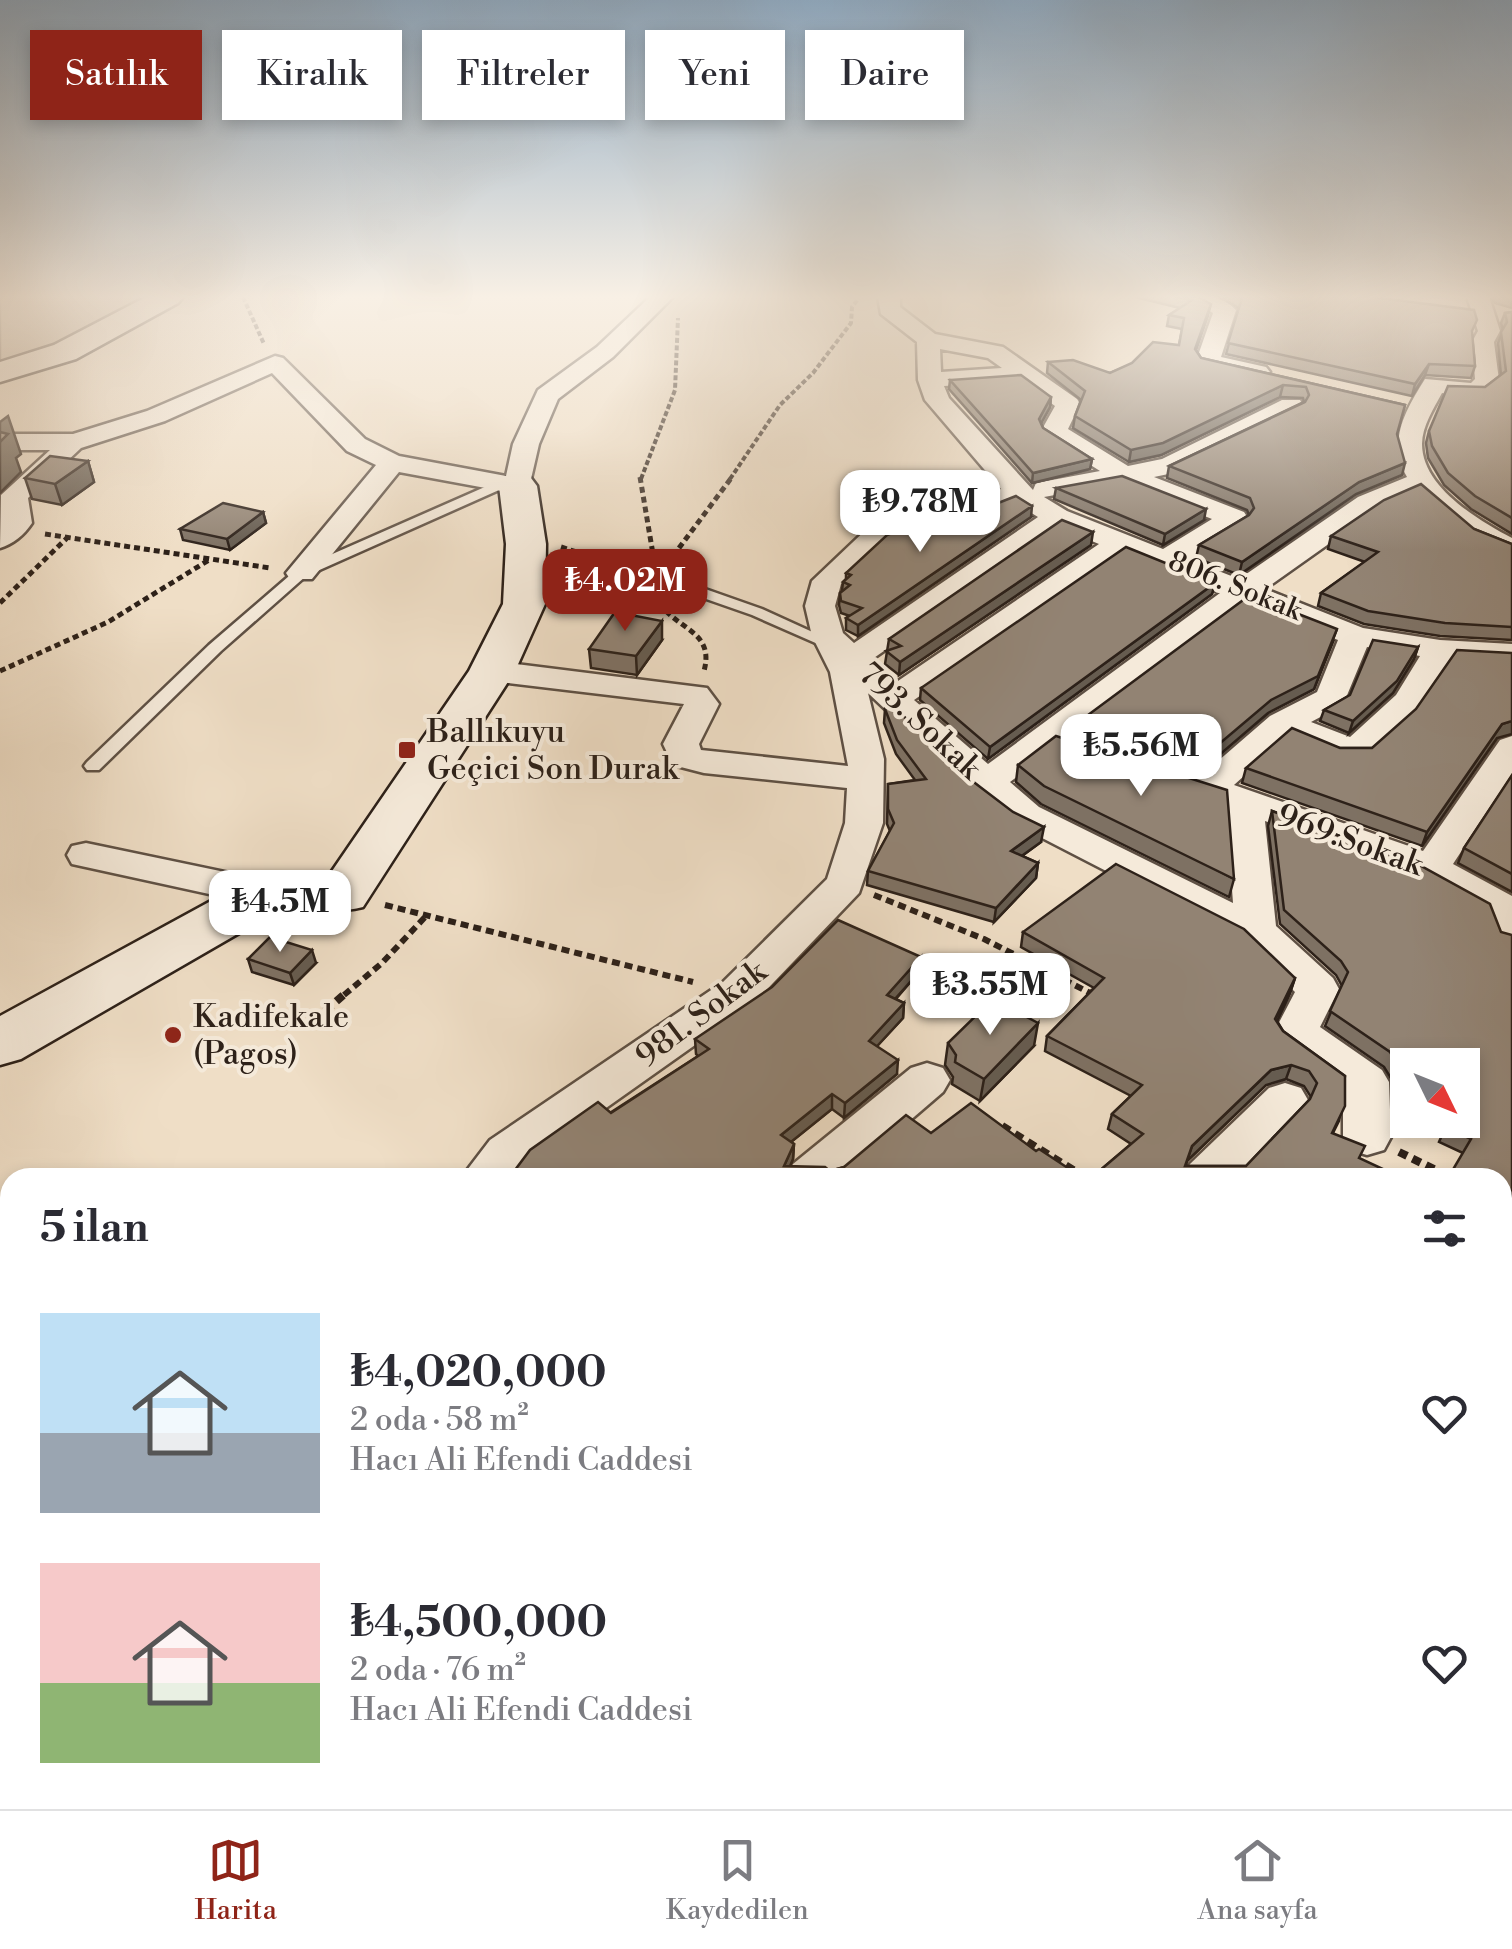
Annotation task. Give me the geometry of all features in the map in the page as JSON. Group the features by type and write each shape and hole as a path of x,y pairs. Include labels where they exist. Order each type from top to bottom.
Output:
{"street":[{"path":"0,442 75,442 156,416 234,381"},
{"path":"293,381 356,445 392,463 510,484"},
{"path":"0,1044 241,908 273,895 314,888 344,894 492,671 524,604 526,544 510,484 546,395 564,381"},
{"path":"838,646 982,572 1041,499 987,452 938,400 931,381"},
{"path":"1035,381 1068,404 1054,432 1125,475 1234,518 1169,558"},
{"path":"1486,381 1477,391 1434,384 1408,443 1419,482 1490,540 1512,549"},
{"name":"793. Sokak","path":"1297,401 1169,466 1041,499 882,530 827,582 820,606 838,646 985,783 1026,815 1256,931 1318,989 1296,1032 1366,1082 1368,1137"},
{"path":"1388,402 1423,410"},
{"path":"6,534 20,519 12,504 15,495 75,442"},
{"path":"301,573 392,463"},
{"path":"985,783 1067,743 1245,589 1368,502 1419,482"},
{"name":"806. Sokak","path":"1041,499 1123,541 1356,636 1440,650 1512,654"},
{"path":"894,699 1123,541"},
{"path":"982,572 1040,597"},
{"path":"1256,931 1227,794 1282,723 1331,698 1356,636"},
{"name":"981. Sokak","path":"494,1168 508,1153 738,993 846,884 864,823 865,779 862,731 838,646"},
{"path":"1282,723 1355,751 1408,701 1440,650"},
{"path":"492,671 694,695 702,704 681,744 686,756 704,762 865,779"},
{"path":"1431,868 1511,751"},
{"name":"969.Sokak","path":"1139,765 1431,868 1504,909 1512,935"},
{"path":"86,855 273,895"},
{"path":"822,1168 927,1080"},
{"path":"1218,1168 1285,1100"}],"lane":[{"path":"92,766 214,648 301,573 510,484"},
{"path":"674,583 838,646"}],"path":[{"path":"676,381 640,475 655,593 664,610 707,642 711,654 694,695"},
{"path":"656,578 736,472 780,405 806,381"},
{"path":"6,534 68,537 301,573"},
{"path":"0,602 68,537"},
{"path":"576,552 656,578"},
{"path":"0,671 60,648 176,584 210,559"},
{"path":"846,884 984,938 1102,999"},
{"path":"344,894 738,993"},
{"path":"325,1011 382,962 427,915"},
{"path":"1368,1137 1432,1168"}],"building":[{"path":"951,381 1030,381 1051,397 1039,419 1043,428 1092,459 1033,473"},
{"path":"1073,381 1303,381 1405,405 1397,434 1405,463 1359,482 1242,562 1199,545 1249,515 1254,508 1250,498 1169,466 1305,402 1309,395 1306,387 1283,385 1163,443 1131,450 1075,416 1085,391"},
{"path":"1492,381 1512,381 1512,518 1475,496 1448,473 1432,446 1429,431 1448,386 1485,387"},
{"path":"50,456 88,461 55,484 25,478"},
{"path":"1122,476 1206,509 1165,534 1056,488"},
{"path":"1421,484 1474,529 1512,544 1512,627 1445,623 1368,611 1321,593 1378,552 1331,536 1384,500"},
{"path":"1016,496 1032,506 858,625 846,618 862,608 841,601 840,593 850,585 843,582 851,575 846,573 887,535"},
{"path":"223,503 263,512 227,539 180,529"},
{"path":"1062,520 1093,532 900,662 886,651 901,646 889,639"},
{"path":"1126,547 1215,583 990,747 921,688"},
{"path":"1250,595 1337,629 1318,676 1271,700 1206,755 1084,718"},
{"path":"615,612 662,621 636,656 589,649"},
{"path":"1373,640 1418,647 1397,681 1353,721 1324,710 1350,695"},
{"path":"1457,650 1512,653 1512,721 1502,724 1427,832 1246,768 1292,728 1340,748 1372,748 1416,709"},
{"path":"895,708 971,780 1013,812 1044,827 1011,851 1038,863 996,908 868,871 894,823 888,809 888,784 926,779 897,740 885,709"},
{"path":"1056,736 1227,790 1234,879 1044,786 1018,765"},
{"path":"1512,775 1512,874 1464,848"},
{"path":"1272,811 1421,866 1490,904 1501,932 1512,935 1512,1168 1454,1168 1469,1138 1480,1138 1480,1048 1390,1048 1390,1052 1330,1011 1348,972 1341,961 1284,910"},
{"path":"1116,864 1244,929 1295,978 1275,1019 1283,1031 1345,1076 1345,1106 1332,1133 1365,1146 1359,1158 1380,1168 1103,1168 1143,1134 1112,1114 1142,1085 1047,1036 1104,978 1023,932","holes":["1291,1065 1309,1071 1317,1083 1310,1099 1246,1166 1185,1166 1192,1146 1271,1070"]},
{"path":"838,920 921,957 887,995 904,1003 869,1041 898,1060 845,1103 832,1094 781,1135 794,1144 784,1166 826,1168 516,1168 530,1150 598,1102 611,1113 709,1049 695,1039 772,987"},
{"path":"270,937 312,950 290,973 248,959"},
{"path":"993,999 1038,1023 984,1079 955,1062 956,1055 948,1043"},
{"path":"971,1103 1036,1151 1039,1149 1068,1168 840,1168 906,1115 931,1133"}],"place":[{"name":"Ballıkuyu Geçici Son Durak","path":"407,750"},
{"name":"Kadifekale (Pagos)","path":"173,1035"}]}
